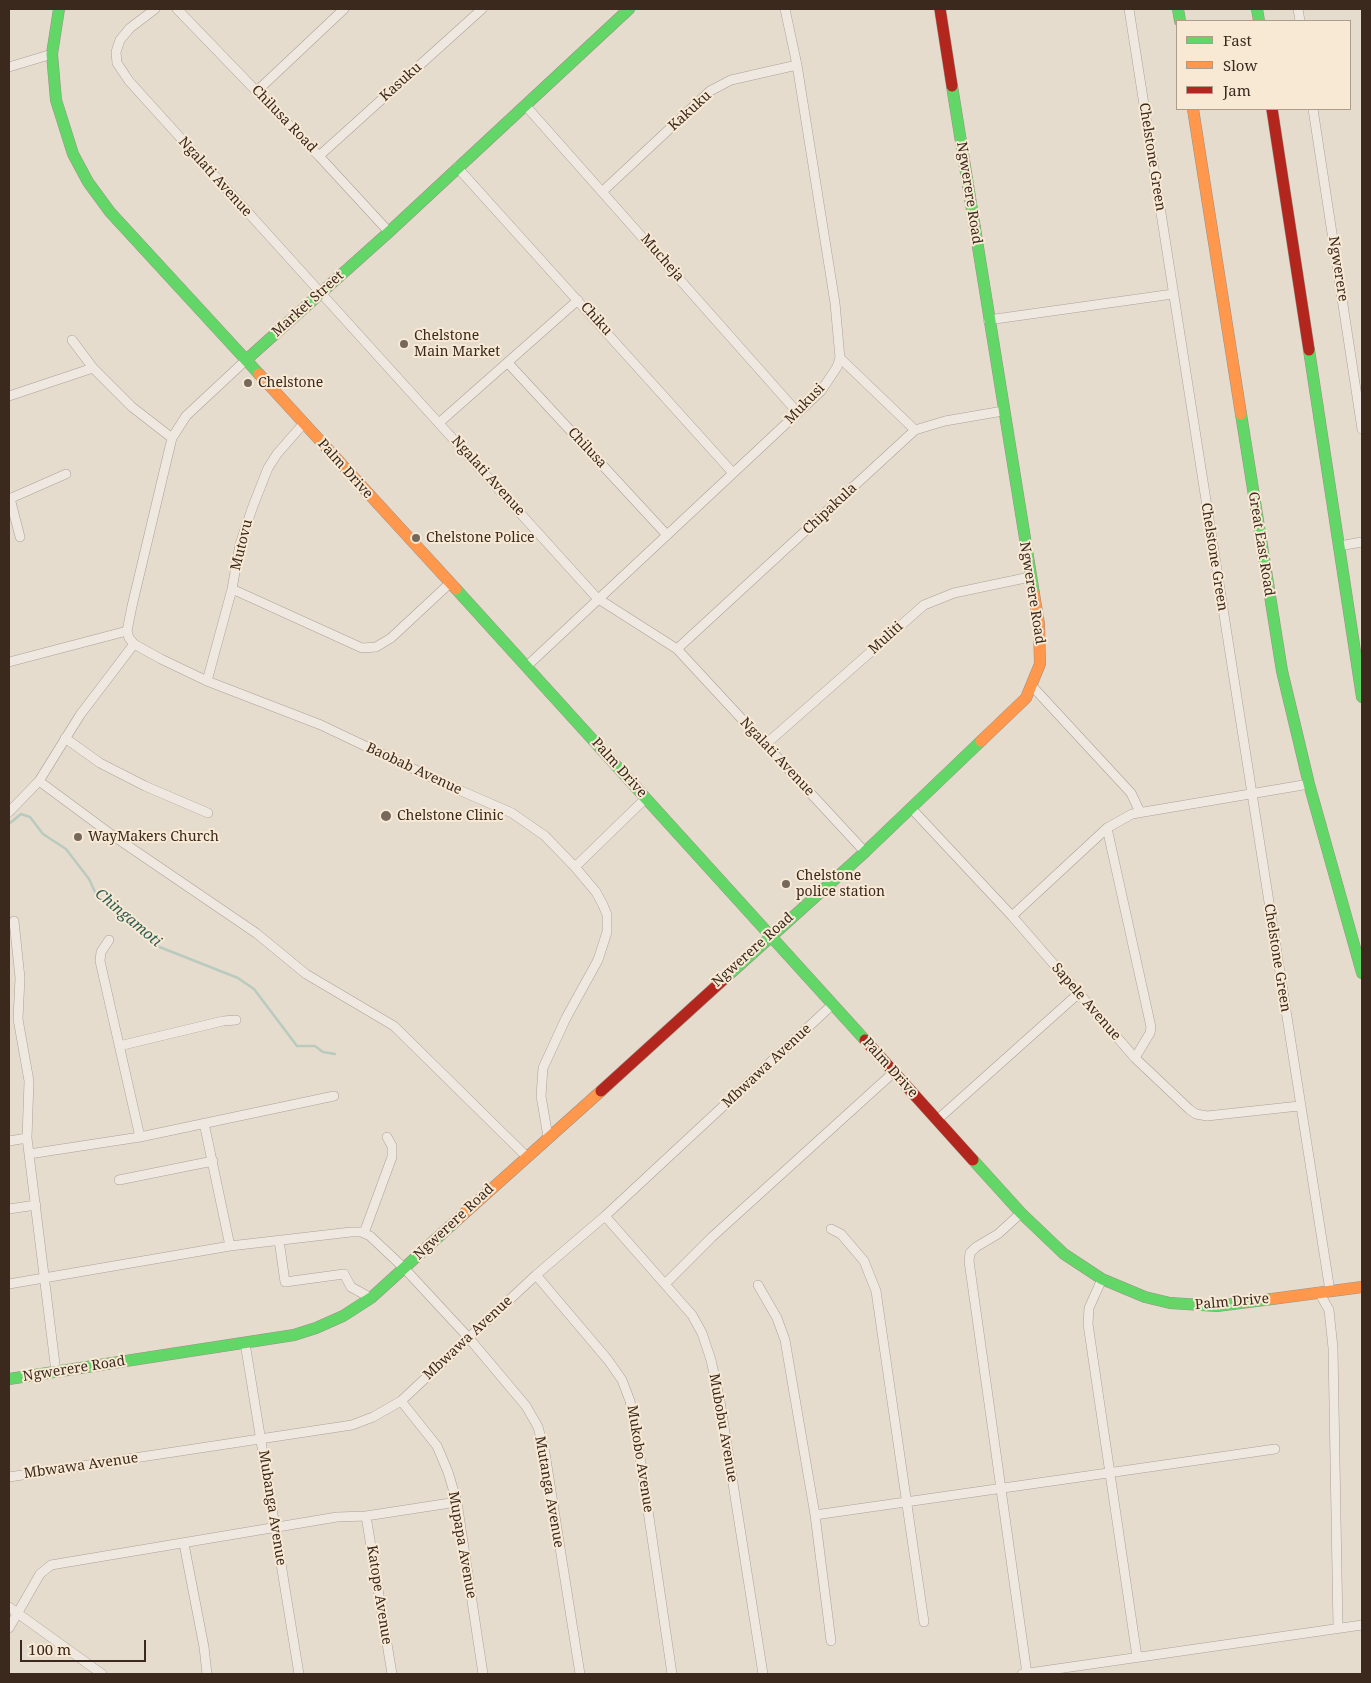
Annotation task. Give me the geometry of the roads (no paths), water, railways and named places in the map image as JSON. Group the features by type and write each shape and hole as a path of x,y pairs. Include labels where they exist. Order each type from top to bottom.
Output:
{"street":[{"name":"Palm Drive","path":"59,9 52,54 56,100 62,124 73,154 88,182 110,212 526,666 1021,1213 1064,1254 1102,1279 1145,1297 1187,1306 1216,1306 1362,1287"},
{"name":"Ngalati Avenue","path":"155,9 130,28 120,40 116,52 117,63 129,81 440,422 597,598 677,649 864,852"},
{"name":"Chilusa Road","path":"177,9 319,156 389,232"},
{"path":"257,91 344,9"},
{"name":"Kasuku","path":"319,156 482,9"},
{"name":"Market Street","path":"127,631 172,438 186,416 389,232 629,9"},
{"path":"785,9 797,65 832,285 840,358 915,430"},
{"name":"Ngwerere Road","path":"9,1379 294,1335 343,1316 370,1298 864,852 1026,698 1040,664 1039,624 988,320 940,9"},
{"name":"Chelstone Green","path":"1129,9 1252,793 1329,1310 1333,1348 1338,1628"},
{"path":"9,67 52,54"},
{"name":"Kakuku","path":"603,191 710,91 731,80 797,65"},
{"name":"Mucheja","path":"526,105 798,413"},
{"name":"Great East Road","path":"1193,110 1281,661 1309,784 1362,973"},
{"path":"1272,110 1362,697"},
{"name":"Ngwerere","path":"1313,110 1362,429"},
{"name":"Chiku","path":"457,167 734,473"},
{"path":"988,320 1173,294"},
{"path":"440,422 578,300"},
{"path":"72,340 93,368 132,407 172,438"},
{"name":"Mukusi","path":"526,666 821,391 837,367 840,358"},
{"name":"Chilusa","path":"508,363 666,534"},
{"path":"9,396 93,368"},
{"name":"Chipakula","path":"677,649 915,430 945,421 1003,411"},
{"name":"Mutovu","path":"207,680 232,589 240,544 268,468 276,454 304,423"},
{"path":"20,537 10,498 66,474"},
{"path":"1339,546 1362,542"},
{"name":"Muliti","path":"766,744 924,605 954,593 1030,577"},
{"path":"232,589 362,648 376,647 391,638 449,584"},
{"path":"9,662 127,631 134,644 65,738 39,781 9,812"},
{"name":"Baobab Avenue","path":"134,644 161,659 207,680 321,725 443,783 512,813 545,836 596,892 607,915 607,932 598,960 566,1018 543,1068 541,1096 548,1137"},
{"path":"1032,686 1131,793 1140,812"},
{"path":"65,738 109,767 145,786 208,813"},
{"path":"39,781 112,835 256,933 306,974 394,1026 526,1156"},
{"path":"1012,916 1108,828 1140,812 1309,784"},
{"path":"575,867 646,798"},
{"name":"Sapele Avenue","path":"910,808 1012,916 1135,1058 1189,1110 1201,1116 1299,1106"},
{"path":"1108,828 1151,1027 1150,1033 1135,1058"},
{"path":"14,921 20,978 14,1018 28,1080 27,1138 46,1279 56,1372"},
{"path":"108,940 101,952 100,961 140,1137"},
{"path":"937,1120 1079,993"},
{"name":"Mbwawa Avenue","path":"9,1476 352,1425 401,1401 536,1275 605,1216 832,1006"},
{"path":"119,1046 192,1028 236,1020"},
{"path":"666,1283 712,1237 894,1072"},
{"path":"30,1154 140,1137 334,1096"},
{"path":"204,1123 230,1246"},
{"path":"9,1284 230,1246 351,1232 364,1233 392,1157 392,1146 387,1137"},
{"path":"9,1141 27,1138"},
{"path":"119,1180 213,1161"},
{"path":"9,1209 36,1205"},
{"path":"1021,1213 998,1234 976,1247 970,1253 969,1261 1002,1488 1025,1674 1362,1624"},
{"name":"Mubobu Avenue","path":"605,1216 666,1283 692,1315 702,1333 711,1360 736,1498 763,1674"},
{"path":"831,1229 841,1234 854,1248 864,1261 874,1284 924,1622"},
{"name":"Mutanga Avenue","path":"364,1233 370,1236 404,1268 468,1338 526,1406 538,1427 545,1453 580,1674"},
{"path":"279,1240 285,1282 344,1274 351,1287 370,1298"},
{"name":"Mukobo Avenue","path":"536,1275 608,1360 622,1380 630,1401 642,1463 672,1674"},
{"path":"1102,1279 1089,1308 1088,1324 1137,1657"},
{"path":"758,1284 777,1318 785,1340 815,1515 831,1641"},
{"name":"Mubanga Avenue","path":"245,1343 298,1674"},
{"name":"Mupapa Avenue","path":"401,1401 437,1446 448,1472 457,1502 483,1674"},
{"path":"815,1515 1275,1449"},
{"path":"9,1628 40,1574 51,1565 337,1517 366,1516 457,1502"},
{"name":"Katope Avenue","path":"366,1516 392,1674"},
{"path":"184,1544 204,1648 207,1674"},
{"path":"9,1608 102,1674"}],"waterway":[{"name":"Chingamoti","path":"9,824 21,814 30,817 43,834 66,849 89,879 96,894 147,932 157,946 238,978 254,989 297,1046 315,1046 323,1052 335,1054"}],"place":[{"name":"Chelstone Main Market","path":"404,344"},
{"name":"Chelstone","path":"248,383"},
{"name":"Chelstone Police","path":"416,538"},
{"name":"Chelstone Clinic","path":"386,816"},
{"name":"WayMakers Church","path":"78,837"},
{"name":"Chelstone police station","path":"786,884"}]}
